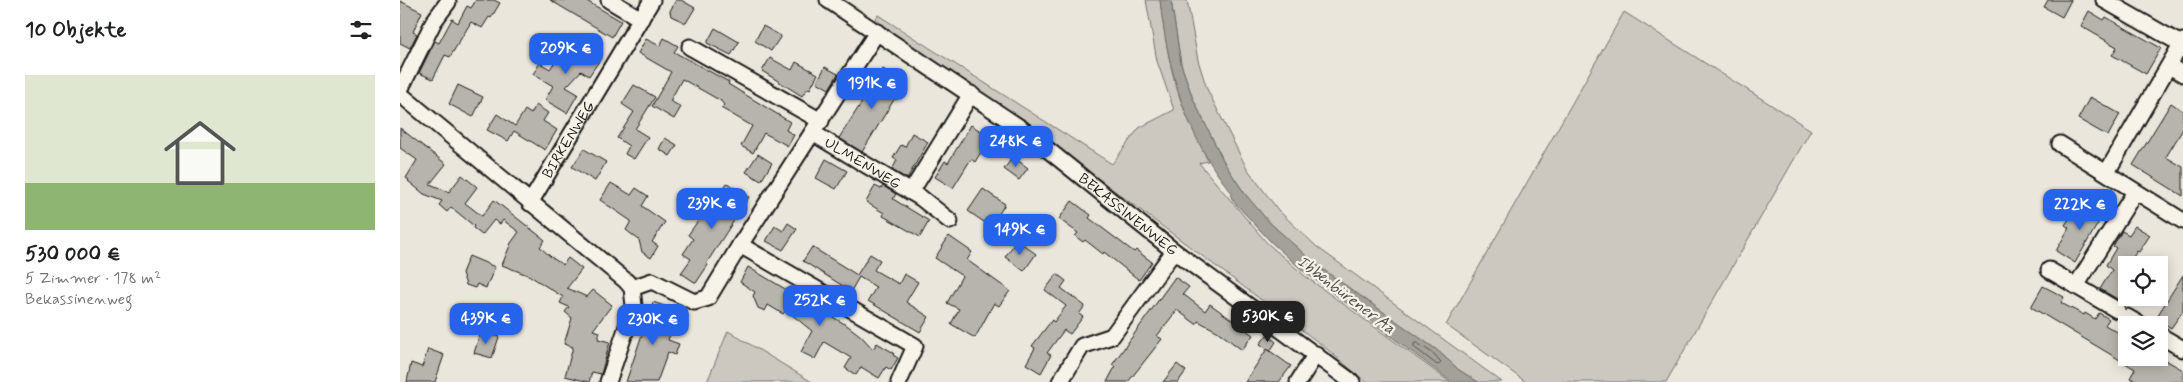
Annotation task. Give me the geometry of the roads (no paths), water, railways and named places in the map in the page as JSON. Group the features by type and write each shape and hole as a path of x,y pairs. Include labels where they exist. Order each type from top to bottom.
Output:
{"street":[{"path":"609,0 641,19"},
{"name":"BIRKENWEG","path":"530,203 652,0"},
{"name":"BEKASSINENWEG","path":"828,0 1022,129 1174,251 1352,382"},
{"path":"2104,0 2182,42 2107,172"},
{"path":"400,90 434,21 448,2"},
{"path":"632,288 652,280 694,302 708,298 877,32"},
{"name":"ULMENWEG","path":"690,47 817,127 950,221"},
{"path":"2169,66 2183,74"},
{"path":"400,94 626,281 632,288 634,306 608,382"},
{"name":"ULMENWEG","path":"911,192 970,94"},
{"path":"2060,144 2183,221"},
{"path":"2076,286 2135,192"},
{"path":"740,245 915,346 899,382"},
{"path":"1060,382 1082,346 1112,336 1174,251"},
{"path":"2049,270 2125,316"},
{"path":"2168,340 2183,349"},
{"path":"1298,382 1316,354"}],"water":[{"name":"Ibbenbürener Aa","path":"1160,0 1171,0 1181,64 1193,99 1225,164 1245,194 1268,221 1314,263 1437,350 1459,370 1478,382 1452,382 1302,270 1271,242 1235,203 1231,197 1232,193 1216,172 1191,127 1174,77 1163,26"}]}
